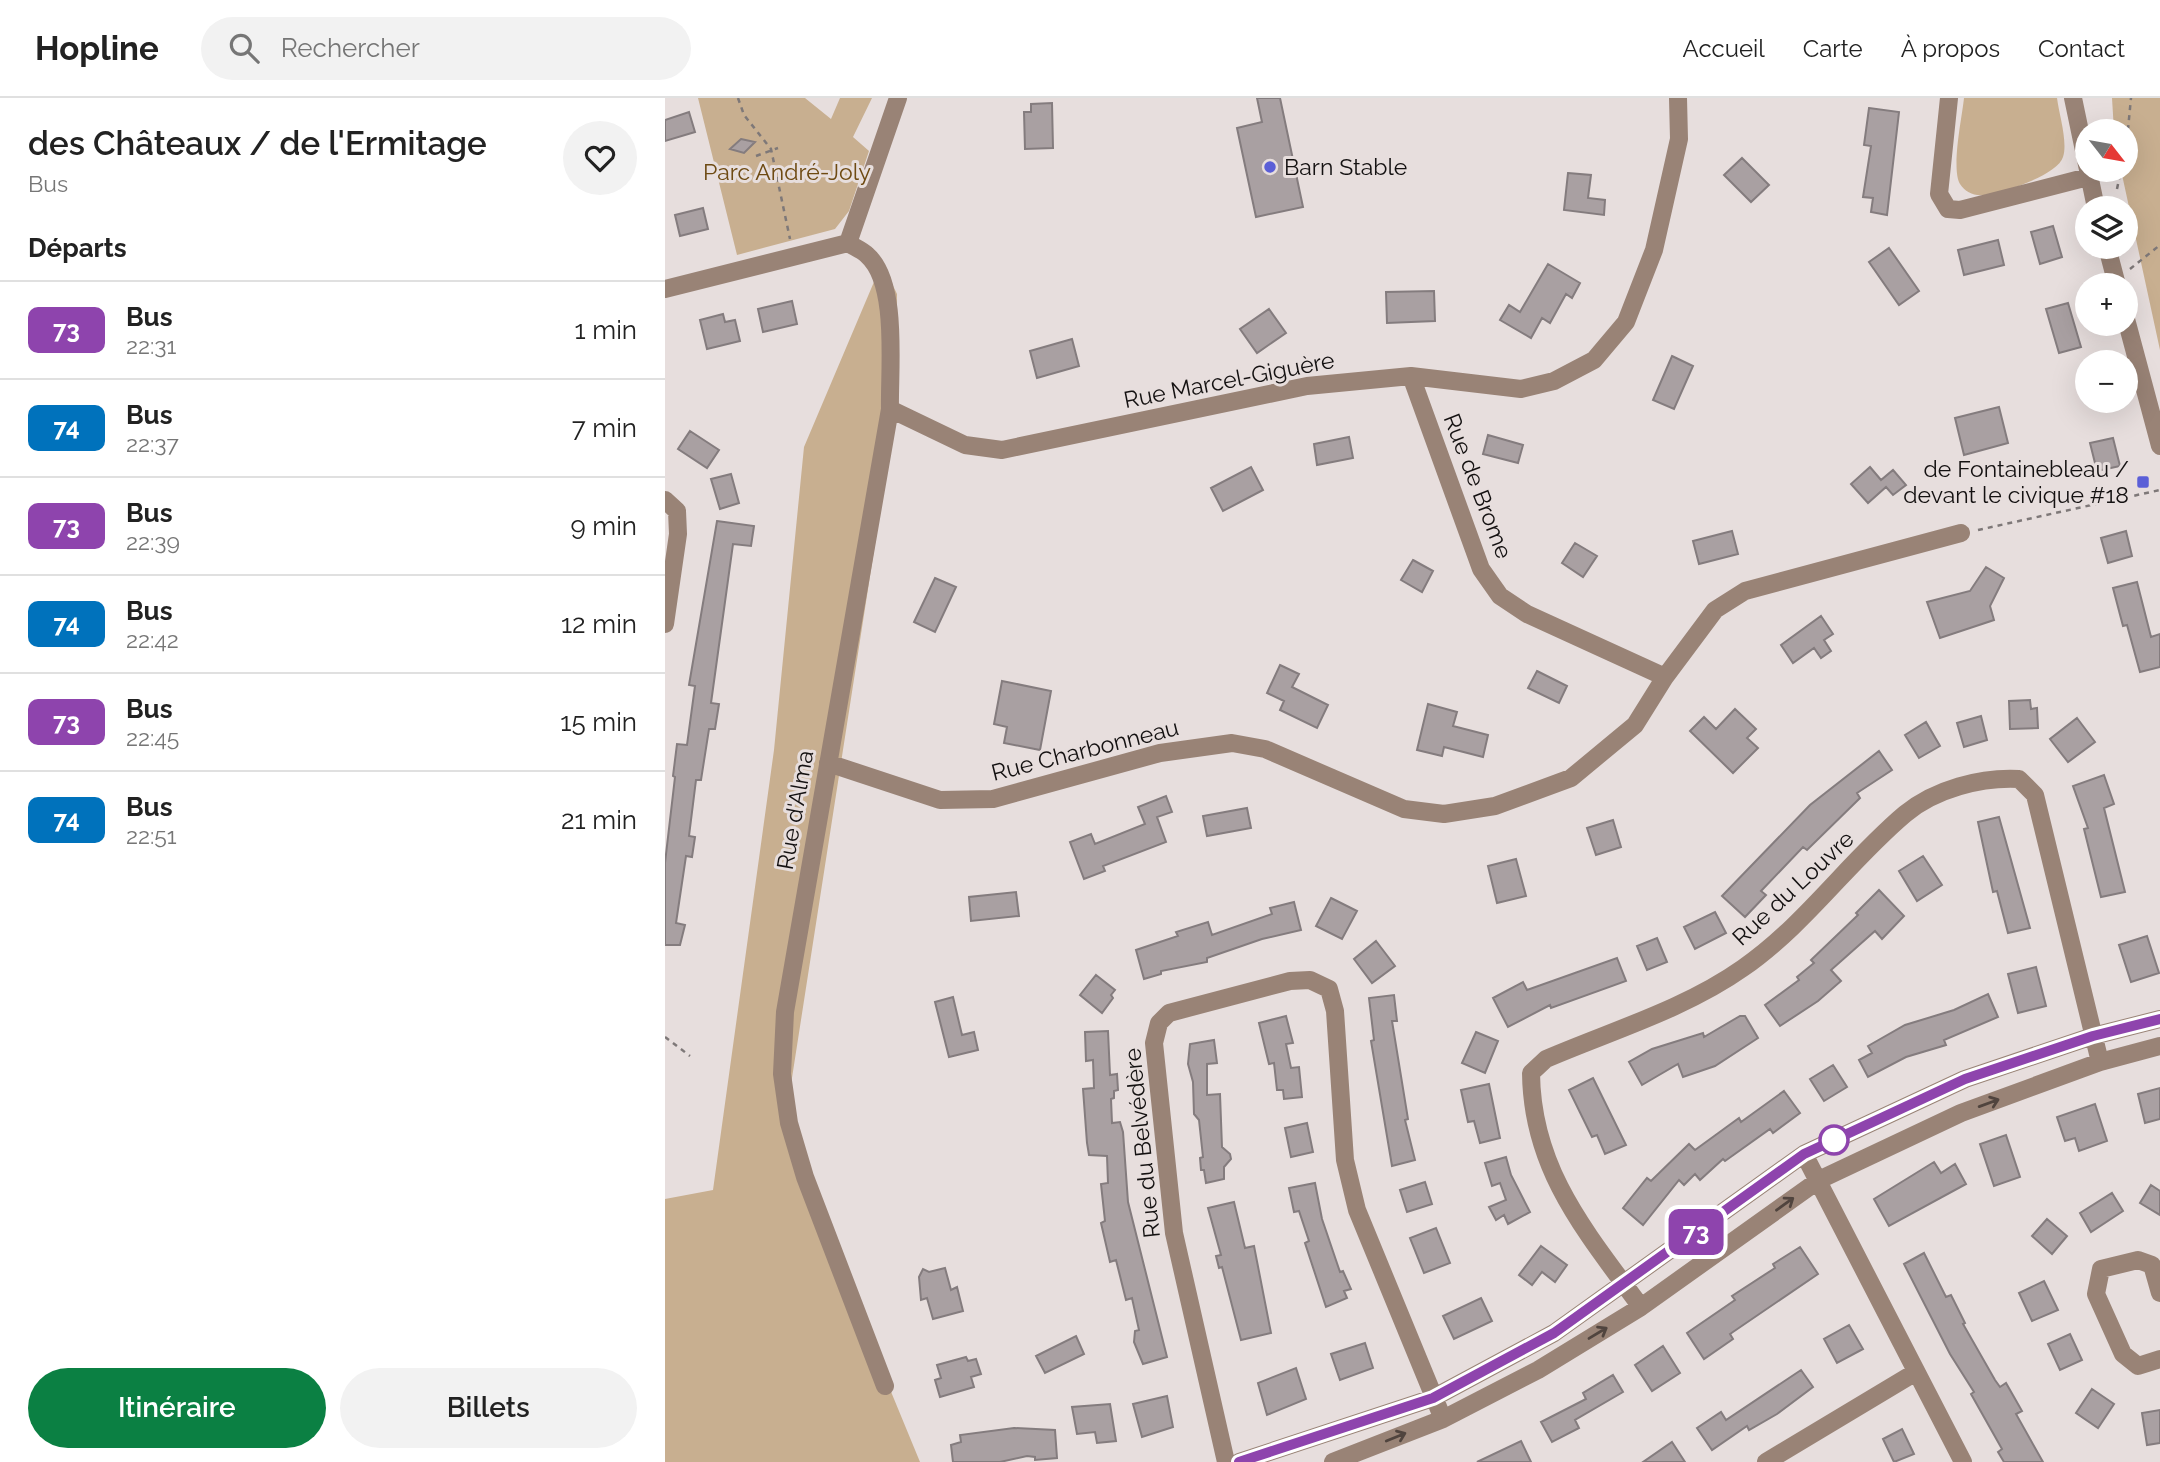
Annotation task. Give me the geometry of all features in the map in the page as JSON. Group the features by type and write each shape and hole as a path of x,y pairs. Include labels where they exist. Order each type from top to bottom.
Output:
{"street":[{"path":"665,289 848,243 898,98"},
{"name":"Rue Marcel-Giguère","path":"890,410 965,444 1002,450 1307,386 1411,376 1521,389 1554,381 1594,360 1626,322 1654,250 1679,139 1678,98"},
{"path":"1949,98 1939,194 1948,209 1960,210 2075,180"},
{"path":"2073,98 2077,119"},
{"name":"Rue d'Alma","path":"848,243 868,256 884,283 889,313 890,410 785,1012 782,1074 789,1124 805,1177 885,1386"},
{"path":"2131,336 2160,446"},
{"name":"Rue de Brome","path":"1411,376 1481,569 1500,596 1527,614 1665,677"},
{"path":"665,500 677,511 678,534 665,624"},
{"name":"Rue Charbonneau","path":"828,763 940,800 993,799 1160,753 1232,743 1265,749 1404,809 1444,814 1495,806 1571,778 1635,725 1665,677 1715,610 1745,591 1961,533"},
{"name":"Rue du Louvre","path":"1641,1307 1570,1209 1543,1155 1532,1105 1531,1073 1546,1059 1706,991 1743,968 1782,938 1906,813 1942,792 1994,778 2019,779 2035,795 2100,1062"},
{"name":"Rue du Belvédère","path":"1226,1462 1174,1233 1154,1043 1159,1023 1169,1013 1290,981 1310,980 1329,989 1335,1011 1345,1160 1357,1210 1443,1419"},
{"path":"1239,1462 1433,1398 1554,1333 1804,1154 1965,1079 2093,1036 2160,1019"},
{"path":"1333,1462 1443,1419 1538,1370 1641,1307 1819,1180 1961,1114 2100,1062 2160,1046"},
{"path":"1804,1154 1963,1462"},
{"path":"2160,1293 2152,1265 2138,1260 2101,1269 2097,1294 2123,1354 2138,1366 2160,1359"},
{"path":"1766,1462 1916,1372"}],"path":[{"path":"737,98 744,115 771,151 790,241"},
{"path":"2129,119 2131,98"},
{"path":"757,156 778,148"},
{"path":"2117,189 2118,182"},
{"path":"2128,273 2160,245"},
{"path":"1961,533 2160,490"},
{"path":"665,1037 690,1056"}],"green space":[{"name":"Parc André-Joly","path":"698,98 805,98 831,119 840,98 872,98 853,137 869,151 849,211 835,229 737,255"},
{"path":"1964,98 2057,98 2064,144 2063,157 2059,164 2040,177 2002,191 1980,195 1967,191 1960,184 1957,167"},
{"path":"2112,98 2160,98 2160,350 2138,248 2138,196 2127,196 2124,182 2139,182 2139,119 2113,119"},
{"path":"882,263 897,294 896,409 787,1110 802,1176 920,1462 665,1462 665,1199 713,1190 774,750 804,447"}],"building":[{"name":"Barn Stable","path":"1257,98 1280,98 1303,207 1256,217 1237,128 1262,122"},
{"path":"1052,103 1053,148 1025,149 1024,112 1031,112 1031,104"},
{"path":"1869,108 1899,112 1887,215 1871,212 1873,198 1863,197 1871,146 1864,145"},
{"path":"689,112 695,132 665,141 665,120"},
{"path":"741,139 755,142 744,153 730,149"},
{"path":"1742,158 1769,185 1751,202 1724,175"},
{"path":"1568,173 1591,175 1588,198 1605,200 1604,215 1564,210"},
{"path":"703,208 708,229 680,236 675,215"},
{"path":"2053,226 2062,257 2040,264 2031,232"},
{"path":"1998,240 2004,265 1964,275 1958,250"},
{"path":"1889,248 1919,291 1899,305 1869,262"},
{"path":"1548,264 1580,283 1572,298 1566,294 1550,323 1542,318 1531,338 1500,320 1509,305 1520,312"},
{"path":"1434,291 1435,321 1387,323 1386,292"},
{"path":"792,301 797,324 763,332 758,309"},
{"path":"2068,303 2075,336 2078,336 2081,347 2059,353 2046,309"},
{"path":"1269,309 1286,333 1257,353 1240,329"},
{"path":"723,314 725,322 735,320 740,341 707,349 700,320"},
{"path":"1072,339 1079,366 1037,378 1030,351"},
{"path":"1672,356 1693,366 1674,409 1653,400"},
{"path":"1999,407 2008,443 1964,455 1955,418"},
{"path":"690,431 719,450 707,468 678,449"},
{"path":"1488,435 1523,445 1518,463 1483,454"},
{"path":"1349,437 1353,458 1317,465 1314,444"},
{"path":"2113,438 2120,466 2097,471 2090,443"},
{"path":"1251,467 1263,490 1223,511 1211,488"},
{"path":"1870,467 1881,480 1893,470 1906,485 1893,495 1886,487 1868,503 1851,484"},
{"path":"731,474 739,503 720,509 711,479"},
{"path":"717,521 754,526 751,546 733,544 711,703 719,704 715,729 709,729 701,780 696,780 689,836 695,837 692,857 686,856 676,923 685,925 680,945 665,945 665,863 673,776 677,744 687,745 695,686 689,685"},
{"path":"1732,531 1738,554 1699,564 1693,541"},
{"path":"2126,531 2132,556 2108,563 2101,538"},
{"path":"1575,543 1597,556 1583,577 1562,563"},
{"path":"1413,560 1433,571 1422,592 1401,580"},
{"path":"1986,567 2004,578 1990,606 1994,620 1940,638 1927,602 1970,591"},
{"path":"935,578 956,587 935,632 914,622"},
{"path":"2137,582 2151,637 2160,634 2160,667 2140,672 2127,625 2123,626 2113,588"},
{"path":"1821,616 1833,634 1824,640 1831,651 1821,658 1814,648 1793,663 1781,645"},
{"path":"1280,665 1299,674 1292,687 1328,705 1317,728 1280,710 1284,701 1267,693"},
{"path":"1537,671 1567,686 1559,703 1528,688"},
{"path":"1002,681 1051,691 1040,750 1004,743 1007,727 994,724"},
{"path":"2030,700 2031,709 2037,708 2038,728 2010,729 2009,701"},
{"path":"1428,704 1457,712 1453,726 1488,735 1483,757 1444,747 1442,756 1417,750"},
{"path":"1735,709 1756,729 1747,738 1758,748 1733,773 1690,731 1704,717 1716,729"},
{"path":"1981,716 1987,740 1964,747 1957,723"},
{"path":"2077,718 2095,742 2068,762 2050,739"},
{"path":"1926,722 1940,746 1919,758 1905,735"},
{"path":"1879,751 1892,770 1857,793 1860,798 1807,850 1803,847 1761,891 1766,895 1745,917 1722,896 1810,805"},
{"path":"2104,775 2114,804 2104,808 2125,892 2101,897 2084,829 2088,828 2073,786"},
{"path":"1166,796 1172,812 1157,817 1166,842 1103,866 1105,871 1084,879 1070,842 1091,834 1095,844 1145,824 1138,807"},
{"path":"1247,808 1251,828 1207,836 1203,816"},
{"path":"1999,817 2030,928 2008,933 1997,891 1993,892 1978,822"},
{"path":"1613,820 1621,847 1596,855 1587,828"},
{"path":"1923,856 1942,885 1917,901 1899,871"},
{"path":"1516,859 1526,896 1497,903 1488,866"},
{"path":"1879,890 1904,916 1882,939 1875,931 1831,970 1841,981 1818,1001 1780,1026 1765,1005 1799,980 1797,977 1814,963 1811,960 1858,915 1856,913"},
{"path":"1016,892 1019,916 971,921 969,897"},
{"path":"1331,898 1357,911 1342,939 1316,926"},
{"path":"1294,902 1301,930 1262,939 1207,958 1207,962 1161,971 1161,974 1144,979 1136,950 1178,936 1176,932 1208,922 1212,935 1272,914 1270,908"},
{"path":"1715,912 1726,933 1695,949 1684,927"},
{"path":"2147,936 2159,973 2131,982 2119,945"},
{"path":"1657,938 1667,962 1647,970 1637,946"},
{"path":"1376,941 1395,966 1372,983 1354,959"},
{"path":"1617,958 1626,981 1551,1008 1550,1005 1508,1027 1493,998 1523,982 1527,990"},
{"path":"2036,967 2046,1006 2018,1013 2008,974"},
{"path":"1096,975 1115,990 1111,995 1113,998 1102,1013 1080,995"},
{"path":"1988,994 1998,1017 1944,1040 1946,1045 1906,1057 1868,1077 1859,1060 1872,1053 1868,1046 1905,1025 1954,1010"},
{"path":"1394,995 1397,1021 1392,1021 1408,1119 1405,1120 1415,1160 1392,1166 1371,1041 1374,1040 1369,998"},
{"path":"953,997 962,1035 974,1032 978,1050 949,1057 935,1002"},
{"path":"1286,1016 1293,1043 1286,1044 1291,1068 1299,1067 1302,1097 1284,1099 1283,1090 1277,1090 1274,1063 1269,1064 1259,1023"},
{"path":"1740,1016 1745,1016 1758,1038 1715,1066 1683,1077 1678,1064 1642,1085 1629,1062 1652,1049 1703,1033 1704,1037"},
{"path":"1108,1031 1110,1075 1117,1074 1118,1090 1114,1091 1114,1098 1111,1099 1112,1123 1120,1122 1123,1132 1128,1202 1167,1357 1143,1364 1134,1342 1135,1331 1139,1330 1132,1298 1126,1300 1116,1260 1110,1262 1101,1223 1105,1221 1101,1184 1108,1183 1107,1156 1089,1155 1087,1143 1083,1089 1094,1088 1093,1060 1086,1061 1085,1032"},
{"path":"1476,1032 1498,1041 1485,1073 1462,1063"},
{"path":"1214,1040 1217,1063 1207,1064 1207,1095 1220,1094 1222,1147 1230,1154 1231,1159 1224,1167 1224,1179 1206,1183 1204,1170 1201,1170 1200,1158 1203,1157 1199,1120 1194,1114 1193,1082 1188,1064 1190,1044"},
{"path":"1833,1065 1847,1087 1824,1101 1810,1079"},
{"path":"1593,1078 1626,1145 1605,1154 1597,1135 1592,1137 1569,1090"},
{"path":"1489,1084 1500,1138 1480,1143 1474,1121 1468,1122 1461,1090"},
{"path":"2160,1088 2160,1119 2145,1123 2138,1094"},
{"path":"1784,1091 1800,1113 1773,1133 1770,1129 1725,1161 1723,1159 1700,1180 1695,1174 1684,1185 1679,1180 1643,1225 1623,1208 1647,1178 1651,1181 1689,1144 1695,1150 1739,1118 1741,1122"},
{"path":"2095,1104 2107,1141 2079,1151 2075,1138 2065,1141 2057,1117"},
{"path":"1307,1123 1313,1152 1291,1157 1285,1128"},
{"path":"2006,1135 2020,1177 1994,1186 1980,1144"},
{"path":"1506,1157 1511,1175 1530,1212 1508,1224 1504,1215 1496,1220 1489,1207 1506,1200 1500,1183 1492,1186 1485,1163"},
{"path":"1934,1162 1941,1173 1955,1164 1966,1184 1889,1226 1874,1199"},
{"path":"1425,1182 1432,1204 1407,1212 1400,1190"},
{"path":"1315,1183 1322,1219 1340,1272 1343,1271 1351,1289 1344,1291 1347,1298 1326,1307 1305,1243 1309,1241 1299,1211 1294,1212 1289,1188"},
{"path":"2151,1185 2160,1191 2160,1215 2140,1203"},
{"path":"2112,1193 2123,1211 2091,1232 2080,1213"},
{"path":"1234,1202 1245,1248 1254,1246 1271,1333 1241,1340 1222,1267 1219,1268 1216,1256 1221,1255 1208,1208"},
{"path":"2047,1219 2067,1236 2052,1254 2032,1236"},
{"path":"1436,1228 1450,1263 1424,1273 1410,1238"},
{"path":"1541,1246 1567,1265 1555,1282 1542,1272 1532,1285 1519,1275"},
{"path":"1800,1247 1818,1274 1730,1334 1733,1339 1704,1359 1687,1333 1735,1300 1732,1296 1775,1268 1773,1264"},
{"path":"1924,1253 1946,1297 1951,1295 1965,1323 1963,1324 1995,1380 2000,1387 2006,1383 2022,1411 2016,1414 2043,1462 2004,1462 1998,1452 2002,1449 1971,1394 1974,1392 1950,1354 1904,1264"},
{"path":"945,1268 951,1290 957,1287 963,1311 933,1319 927,1298 921,1300 919,1277 923,1269 929,1272"},
{"path":"2044,1281 2058,1310 2032,1321 2019,1293"},
{"path":"1481,1298 1492,1321 1454,1339 1443,1316"},
{"path":"1849,1325 1863,1349 1837,1363 1824,1339"},
{"path":"2070,1334 2082,1360 2060,1370 2048,1344"},
{"path":"1076,1336 1084,1354 1045,1373 1036,1356"},
{"path":"1365,1343 1373,1368 1340,1380 1331,1354"},
{"path":"1663,1346 1680,1373 1652,1391 1635,1365"},
{"path":"966,1357 968,1361 976,1359 981,1374 971,1377 974,1387 940,1397 935,1380 941,1378 937,1365"},
{"path":"1296,1368 1306,1399 1267,1415 1258,1383"},
{"path":"1801,1370 1813,1387 1777,1414 1749,1430 1747,1426 1712,1450 1697,1428 1721,1412 1726,1420"},
{"path":"1613,1375 1623,1392 1575,1420 1579,1428 1552,1442 1541,1422 1586,1399 1583,1393"},
{"path":"2092,1389 2114,1404 2098,1428 2076,1413"},
{"path":"1167,1396 1173,1427 1142,1437 1133,1404"},
{"path":"1110,1404 1116,1441 1097,1443 1095,1432 1077,1434 1072,1407"},
{"path":"2160,1410 2160,1443 2147,1445 2142,1413"},
{"path":"1014,1428 1055,1430 1057,1458 1035,1460 1035,1457 1027,1456 1000,1462 953,1462 951,1445 961,1442 960,1435"},
{"path":"1902,1429 1914,1454 1894,1462 1883,1439"},
{"path":"1521,1441 1531,1462 1477,1462"},
{"path":"1672,1442 1685,1462 1643,1462"}],"bus line":[{"name":"73","path":"1239,1462 1433,1398 1554,1333 1804,1154 1965,1079 2093,1036 2160,1019"}],"place":[{"name":"Barn Stable","path":"1270,167"},
{"name":"de Fontainebleau / devant le civique #18","path":"2143,482"}]}
